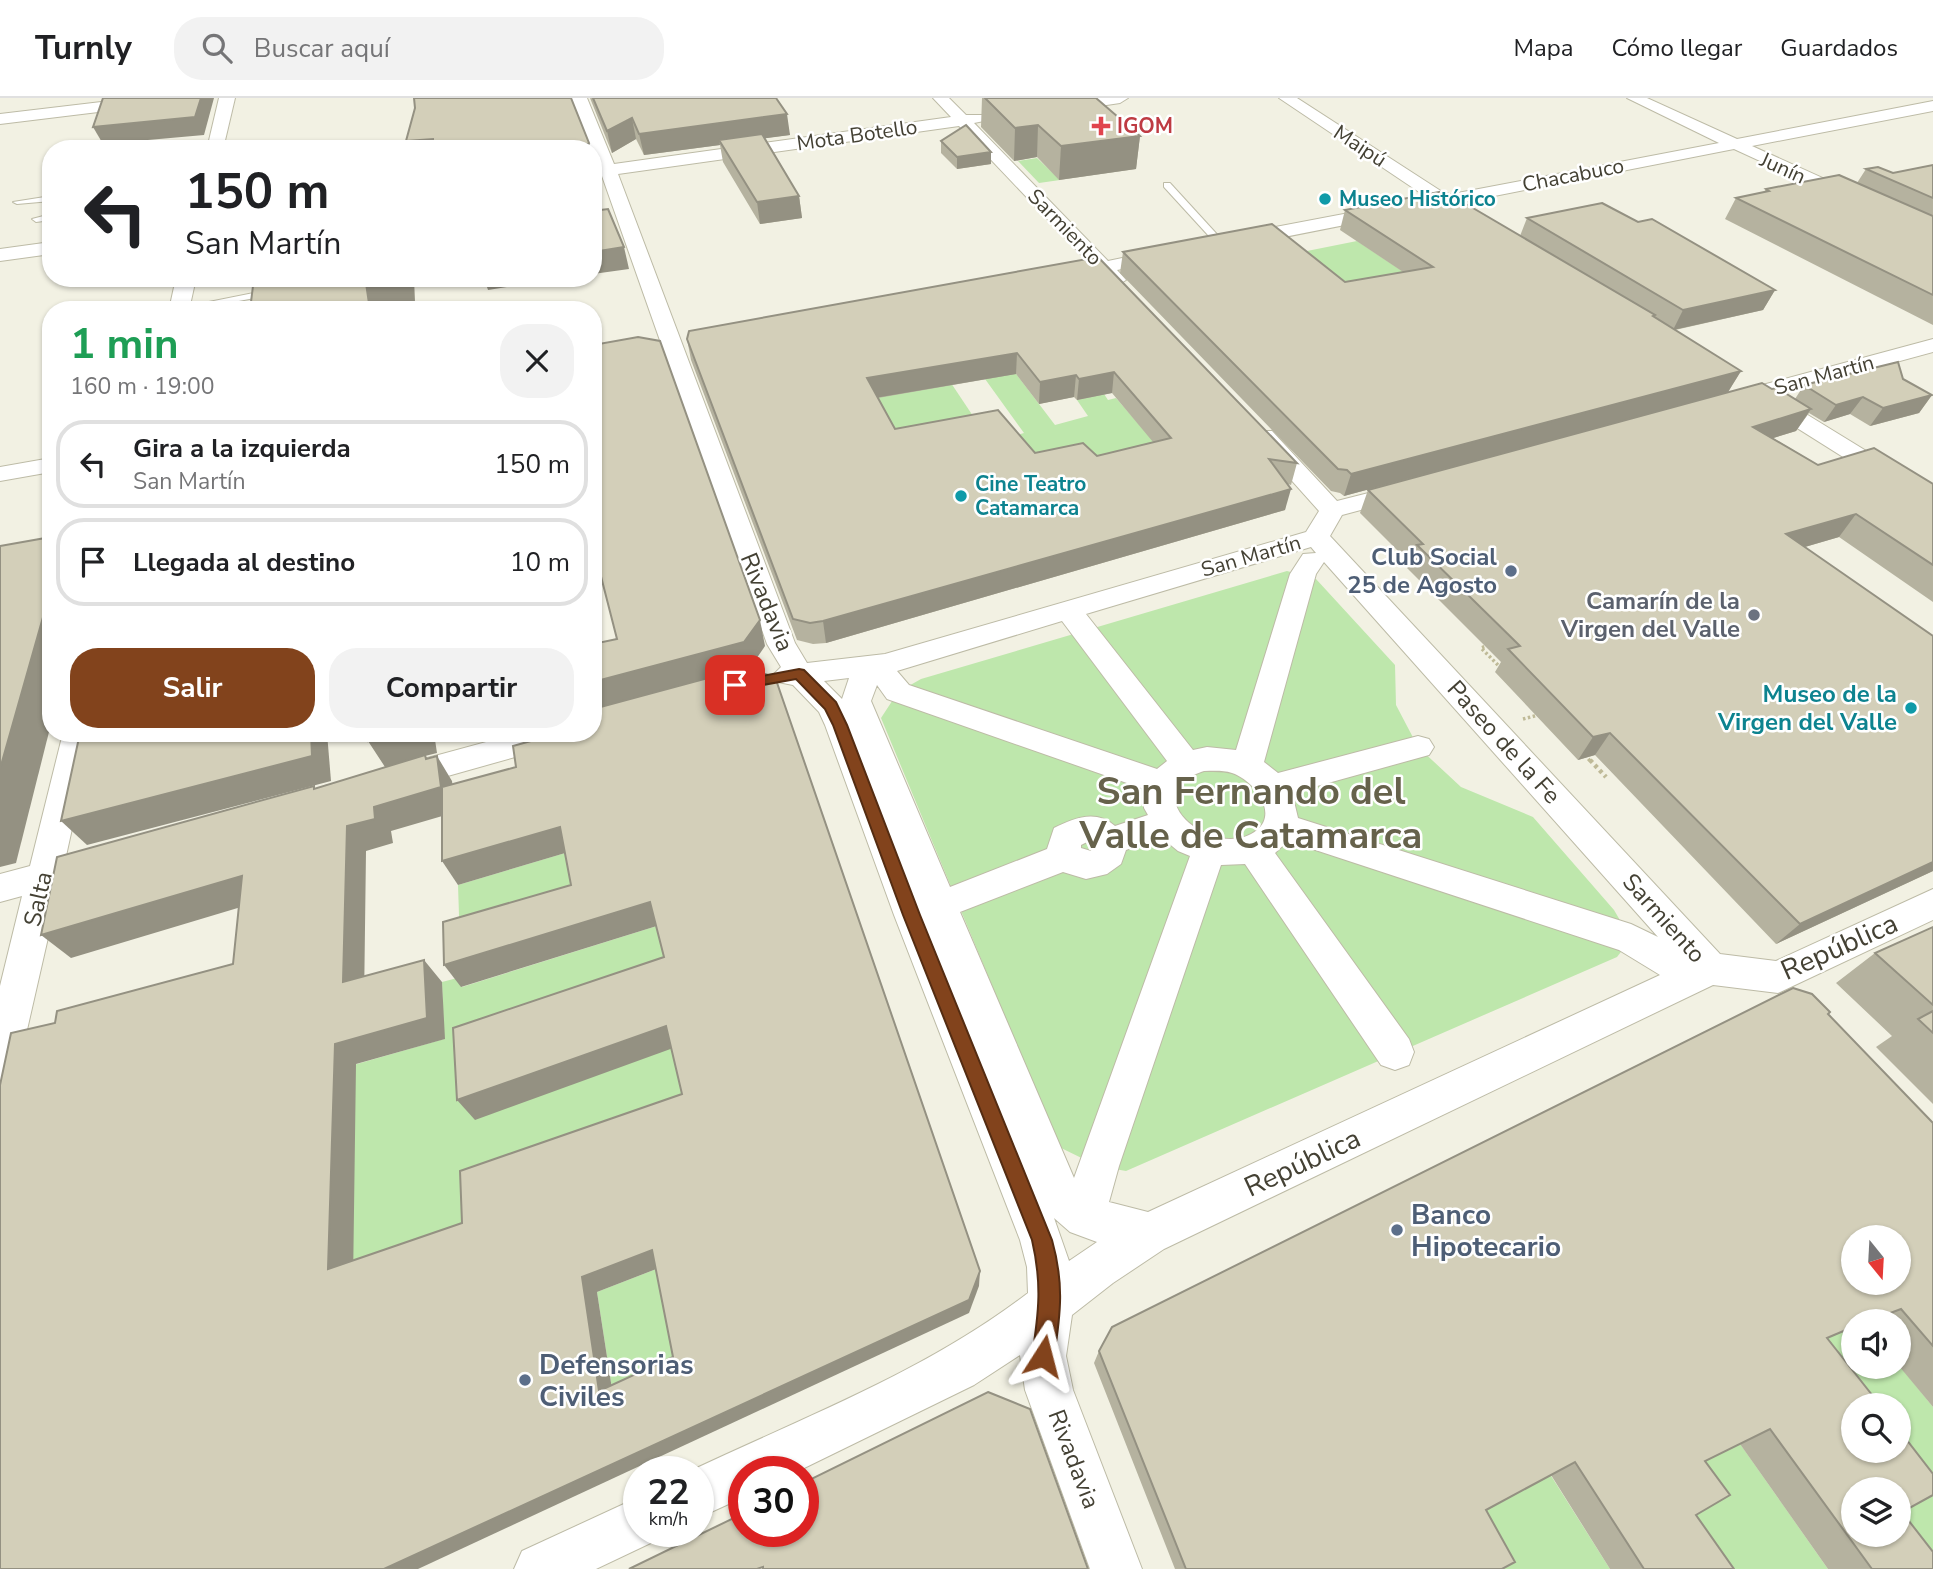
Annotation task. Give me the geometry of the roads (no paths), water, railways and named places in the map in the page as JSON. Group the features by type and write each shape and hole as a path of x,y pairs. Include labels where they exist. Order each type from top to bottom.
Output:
{"street":[{"path":"0,119 172,98"},
{"path":"217,140 227,98"},
{"name":"Rivadavia","path":"579,98 592,140"},
{"name":"Sarmiento","path":"941,98 1132,296"},
{"path":"1041,109 1120,98"},
{"name":"Maipú","path":"1287,98 1464,214"},
{"name":"Junín","path":"1635,98 1933,235"},
{"name":"Chacabuco","path":"1050,277 1933,106"},
{"name":"Mota Botello","path":"602,171 1002,115"},
{"name":"Rivadavia","path":"602,174 665,349 781,644 799,673 831,706 840,725 912,915 1042,1240 1049,1267 1051,1302 1043,1356 1049,1390 1116,1569"},
{"path":"0,255 42,249"},
{"path":"665,349 699,342"},
{"name":"San Martín","path":"1716,405 1933,345"},
{"path":"1734,380 1933,503"},
{"path":"1252,424 1332,510 1432,484"},
{"path":"0,474 42,467"},
{"name":"San Martín","path":"761,678 799,673 886,671 1068,610 1314,548 1332,510"},
{"path":"1260,776 1303,574 1314,548"},
{"name":"Paseo de la Fe","path":"1314,548 1390,617 1618,867"},
{"path":"1068,610 1174,773"},
{"path":"1149,1234 1085,1217 1058,1192 856,701 861,682 886,671 898,692 1174,773"},
{"name":"Salta","path":"0,1065 76,742"},
{"path":"367,787 529,742"},
{"path":"1260,776 1418,747"},
{"path":"1216,758 1260,776 1280,799 1283,812 1280,825 1265,843 1253,849 1232,853 1209,851 1176,835 1159,809 1158,796 1174,773 1216,758"},
{"path":"956,899 1066,856 1063,843 1066,837 1077,830 1092,829 1105,836 1109,842 1166,822"},
{"path":"1280,825 1631,939 1692,967"},
{"path":"1253,849 1395,1052"},
{"path":"1091,1195 1102,1153 1209,851"},
{"path":"0,888 124,854"},
{"name":"Sarmiento","path":"1618,867 1692,967"},
{"name":"República","path":"714,1485 958,1368 1013,1333 1097,1267 1149,1234 1692,967 1790,990 1933,904"},
{"path":"540,1569 623,1530"}],"lane":[{"path":"1167,185 1221,244"},
{"path":"17,202 42,199"},
{"path":"36,219 42,218"},
{"path":"235,301 289,289"}],"place":[{"name":"IGOM","path":"1101,126"},
{"name":"Museo Histórico","path":"1325,199"},
{"name":"Cine Teatro Catamarca","path":"961,496"},
{"name":"Club Social 25 de Agosto","path":"1511,571"},
{"name":"Camarín de la Virgen del Valle","path":"1754,615"},
{"name":"Museo de la Virgen del Valle","path":"1911,708"},
{"name":"Banco Hipotecario","path":"1397,1230"},
{"name":"Defensorias Civiles","path":"525,1380"}],"district":[{"name":"San Fernando del Valle de Catamarca","path":"1251,813"}]}
